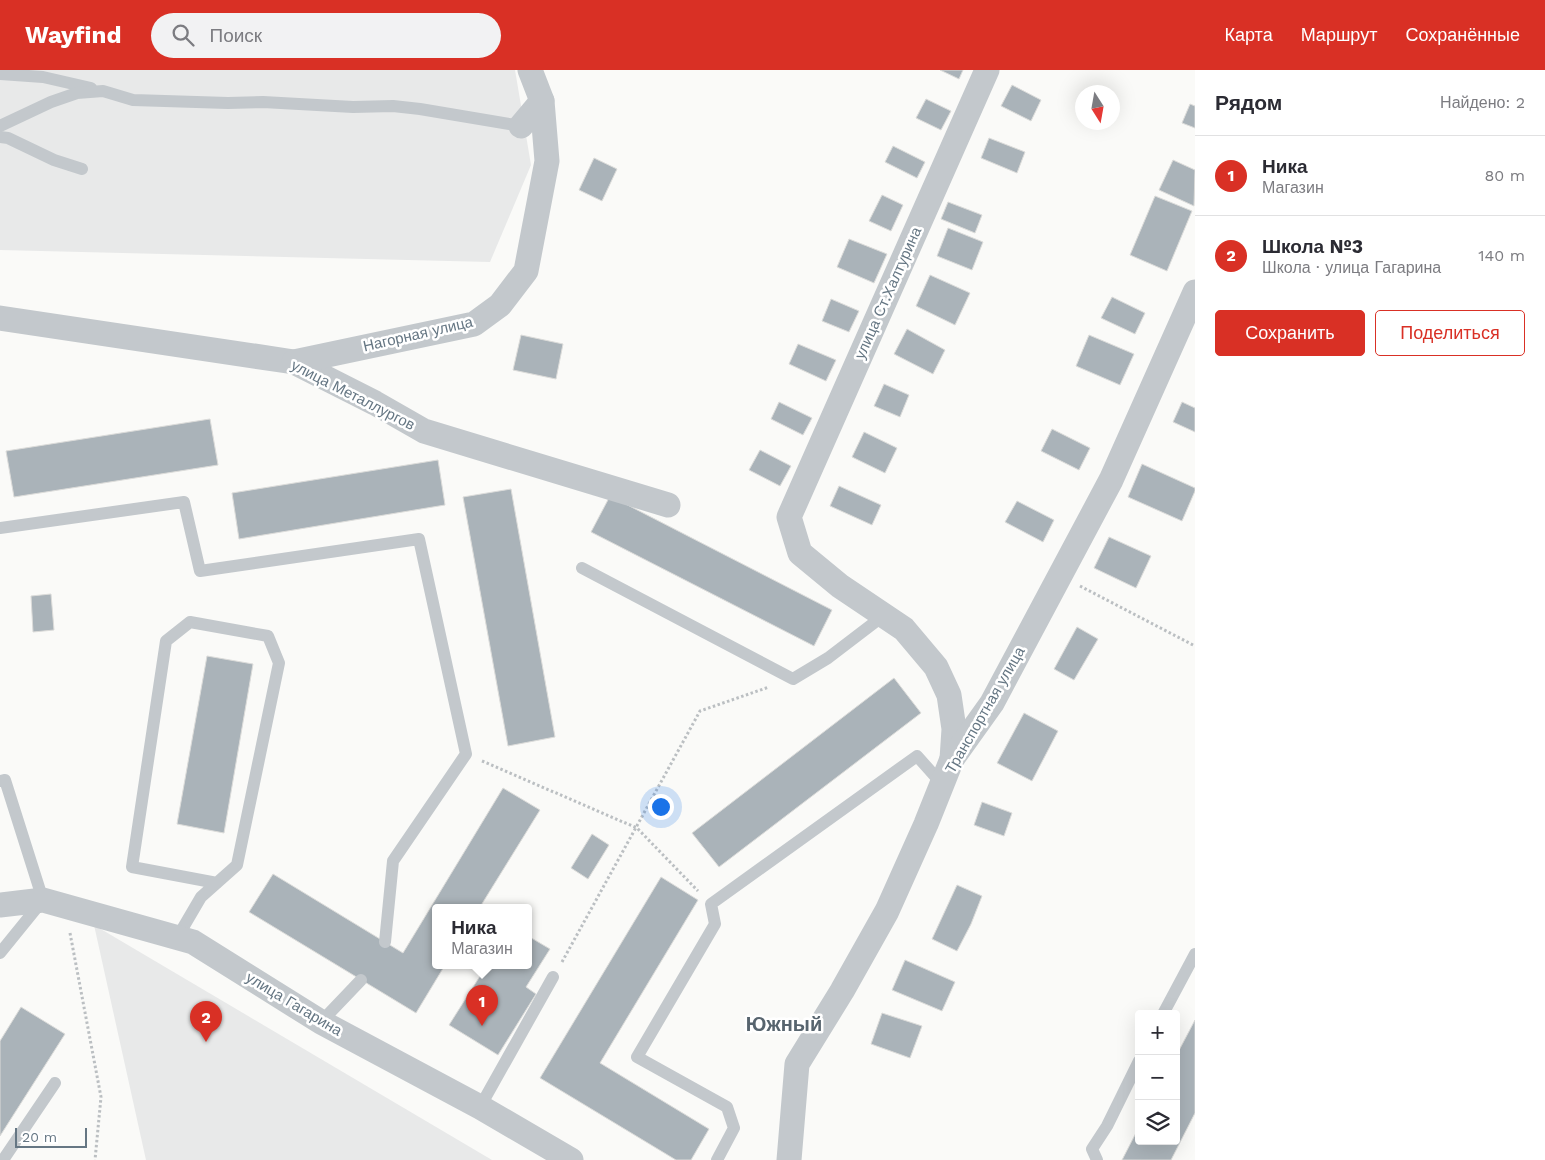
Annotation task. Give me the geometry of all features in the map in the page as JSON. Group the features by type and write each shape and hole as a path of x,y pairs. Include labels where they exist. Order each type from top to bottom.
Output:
{"street":[{"name":"Нагорная улица","path":"294,362 474,324 500,305 526,271 547,161 542,101 530,70"},
{"name":"улица Ст.Халтурина","path":"883,616 840,586 800,553 789,517 986,70"},
{"path":"521,126 542,101"},
{"name":"Транспортная улица","path":"789,1160 797,1064 842,991 887,911 952,759 992,703 1111,480 1195,292"},
{"name":"улица Металлургов","path":"0,318 294,362 375,402 424,431 668,505"},
{"path":"883,616 904,629 936,667 950,695 954,728 952,759"},
{"name":"улица Гагарина","path":"0,905 54,903 193,942 321,1022 480,1106 571,1160"}],"lane":[{"path":"0,74 43,78 103,91 133,100 228,103 263,102 353,107 393,106 521,126"},
{"path":"0,126 51,102 76,93 103,91"},
{"path":"0,137 8,138 54,160 82,169"},
{"path":"0,528 184,502 200,571 419,539 466,754 393,861 385,942"},
{"path":"582,568 793,679 828,658 883,616"},
{"path":"177,938 201,897 238,865 279,663 268,636 190,622 166,641 132,867 217,883"},
{"path":"718,1160 734,1128 727,1108 637,1057 715,924 710,904 917,756 942,784"},
{"path":"0,781 5,780 54,903 0,953"},
{"path":"1165,1010 1195,954"},
{"path":"480,1106 554,977"},
{"path":"321,1022 361,980"},
{"path":"1096,1160 1092,1149 1107,1126 1135,1070"},
{"path":"3,1160 55,1083"}],"path":[{"path":"1060,576 1195,646"},
{"path":"554,977 700,711 793,679"},
{"path":"466,754 637,828 710,904"},
{"path":"54,903 101,1097 96,1160"}],"shaded area":[{"path":"0,70 515,70 531,165 490,262 0,250"},
{"path":"94,925 492,1160 146,1160"}],"building":[{"path":"940,70 963,70 959,79"},
{"path":"1012,85 1041,100 1031,121 1001,106"},
{"path":"926,99 951,111 941,130 916,118"},
{"path":"1190,104 1195,106 1195,128 1182,123"},
{"path":"989,138 1025,152 1017,173 981,158"},
{"path":"893,146 925,162 917,178 885,162"},
{"path":"594,158 617,169 602,201 579,190"},
{"path":"1173,160 1195,170 1194,206 1159,190"},
{"path":"882,195 903,205 891,231 869,221"},
{"path":"1155,196 1192,211 1167,271 1130,255"},
{"path":"948,202 982,215 975,233 941,219"},
{"path":"948,228 983,242 972,270 937,256"},
{"path":"849,239 887,254 874,283 837,267"},
{"path":"930,275 970,293 955,325 916,306"},
{"path":"1112,297 1145,313 1135,334 1101,318"},
{"path":"831,299 859,311 849,332 822,321"},
{"path":"907,329 945,350 933,374 894,354"},
{"path":"521,335 563,344 556,379 513,370"},
{"path":"1089,335 1134,354 1120,385 1076,366"},
{"path":"798,344 836,360 826,381 789,364"},
{"path":"884,384 909,395 900,417 874,406"},
{"path":"779,402 812,418 803,435 771,419"},
{"path":"1182,402 1195,408 1195,432 1173,422"},
{"path":"210,419 218,465 14,497 6,451"},
{"path":"1052,429 1090,448 1079,470 1041,451"},
{"path":"864,432 897,448 885,473 852,457"},
{"path":"760,450 791,466 780,486 749,470"},
{"path":"438,460 445,505 239,539 232,493"},
{"path":"1142,464 1195,488 1182,521 1128,497"},
{"path":"839,486 881,505 872,525 830,506"},
{"path":"511,489 555,737 508,746 463,497"},
{"path":"610,496 832,610 814,646 591,532"},
{"path":"1017,501 1054,520 1043,542 1005,522"},
{"path":"1109,537 1151,556 1136,588 1094,568"},
{"path":"51,594 54,630 33,632 31,596"},
{"path":"1077,627 1098,639 1074,680 1054,669"},
{"path":"207,656 253,664 224,833 177,824"},
{"path":"894,678 921,713 719,867 692,833"},
{"path":"1024,713 1058,731 1032,781 997,763"},
{"path":"503,788 540,810 482,904 433,904"},
{"path":"982,802 1012,813 1004,836 974,825"},
{"path":"592,834 609,845 588,879 571,868"},
{"path":"273,874 403,953 432,905 432,969 443,969 416,1013 249,912"},
{"path":"661,877 698,900 600,1063 709,1129 691,1160 676,1160 540,1078"},
{"path":"957,885 982,896 971,924 957,951 932,939"},
{"path":"532,938 550,949 526,987 536,994 498,1055 449,1025 484,969 532,969"},
{"path":"905,960 955,982 942,1011 892,990"},
{"path":"21,1007 65,1034 0,1136 0,1041"},
{"path":"882,1013 922,1026 910,1058 871,1044"},
{"path":"1195,1020 1195,1113 1180,1142 1180,1055 1180,1048"},
{"path":"1135,1135 1135,1145 1179,1145 1171,1160 1122,1160"}],"place":[{"name":"Ника","path":"482,1026"},
{"name":"Школа №3","path":"206,1042"}],"district":[{"name":"Южный","path":"784,1024"}]}
